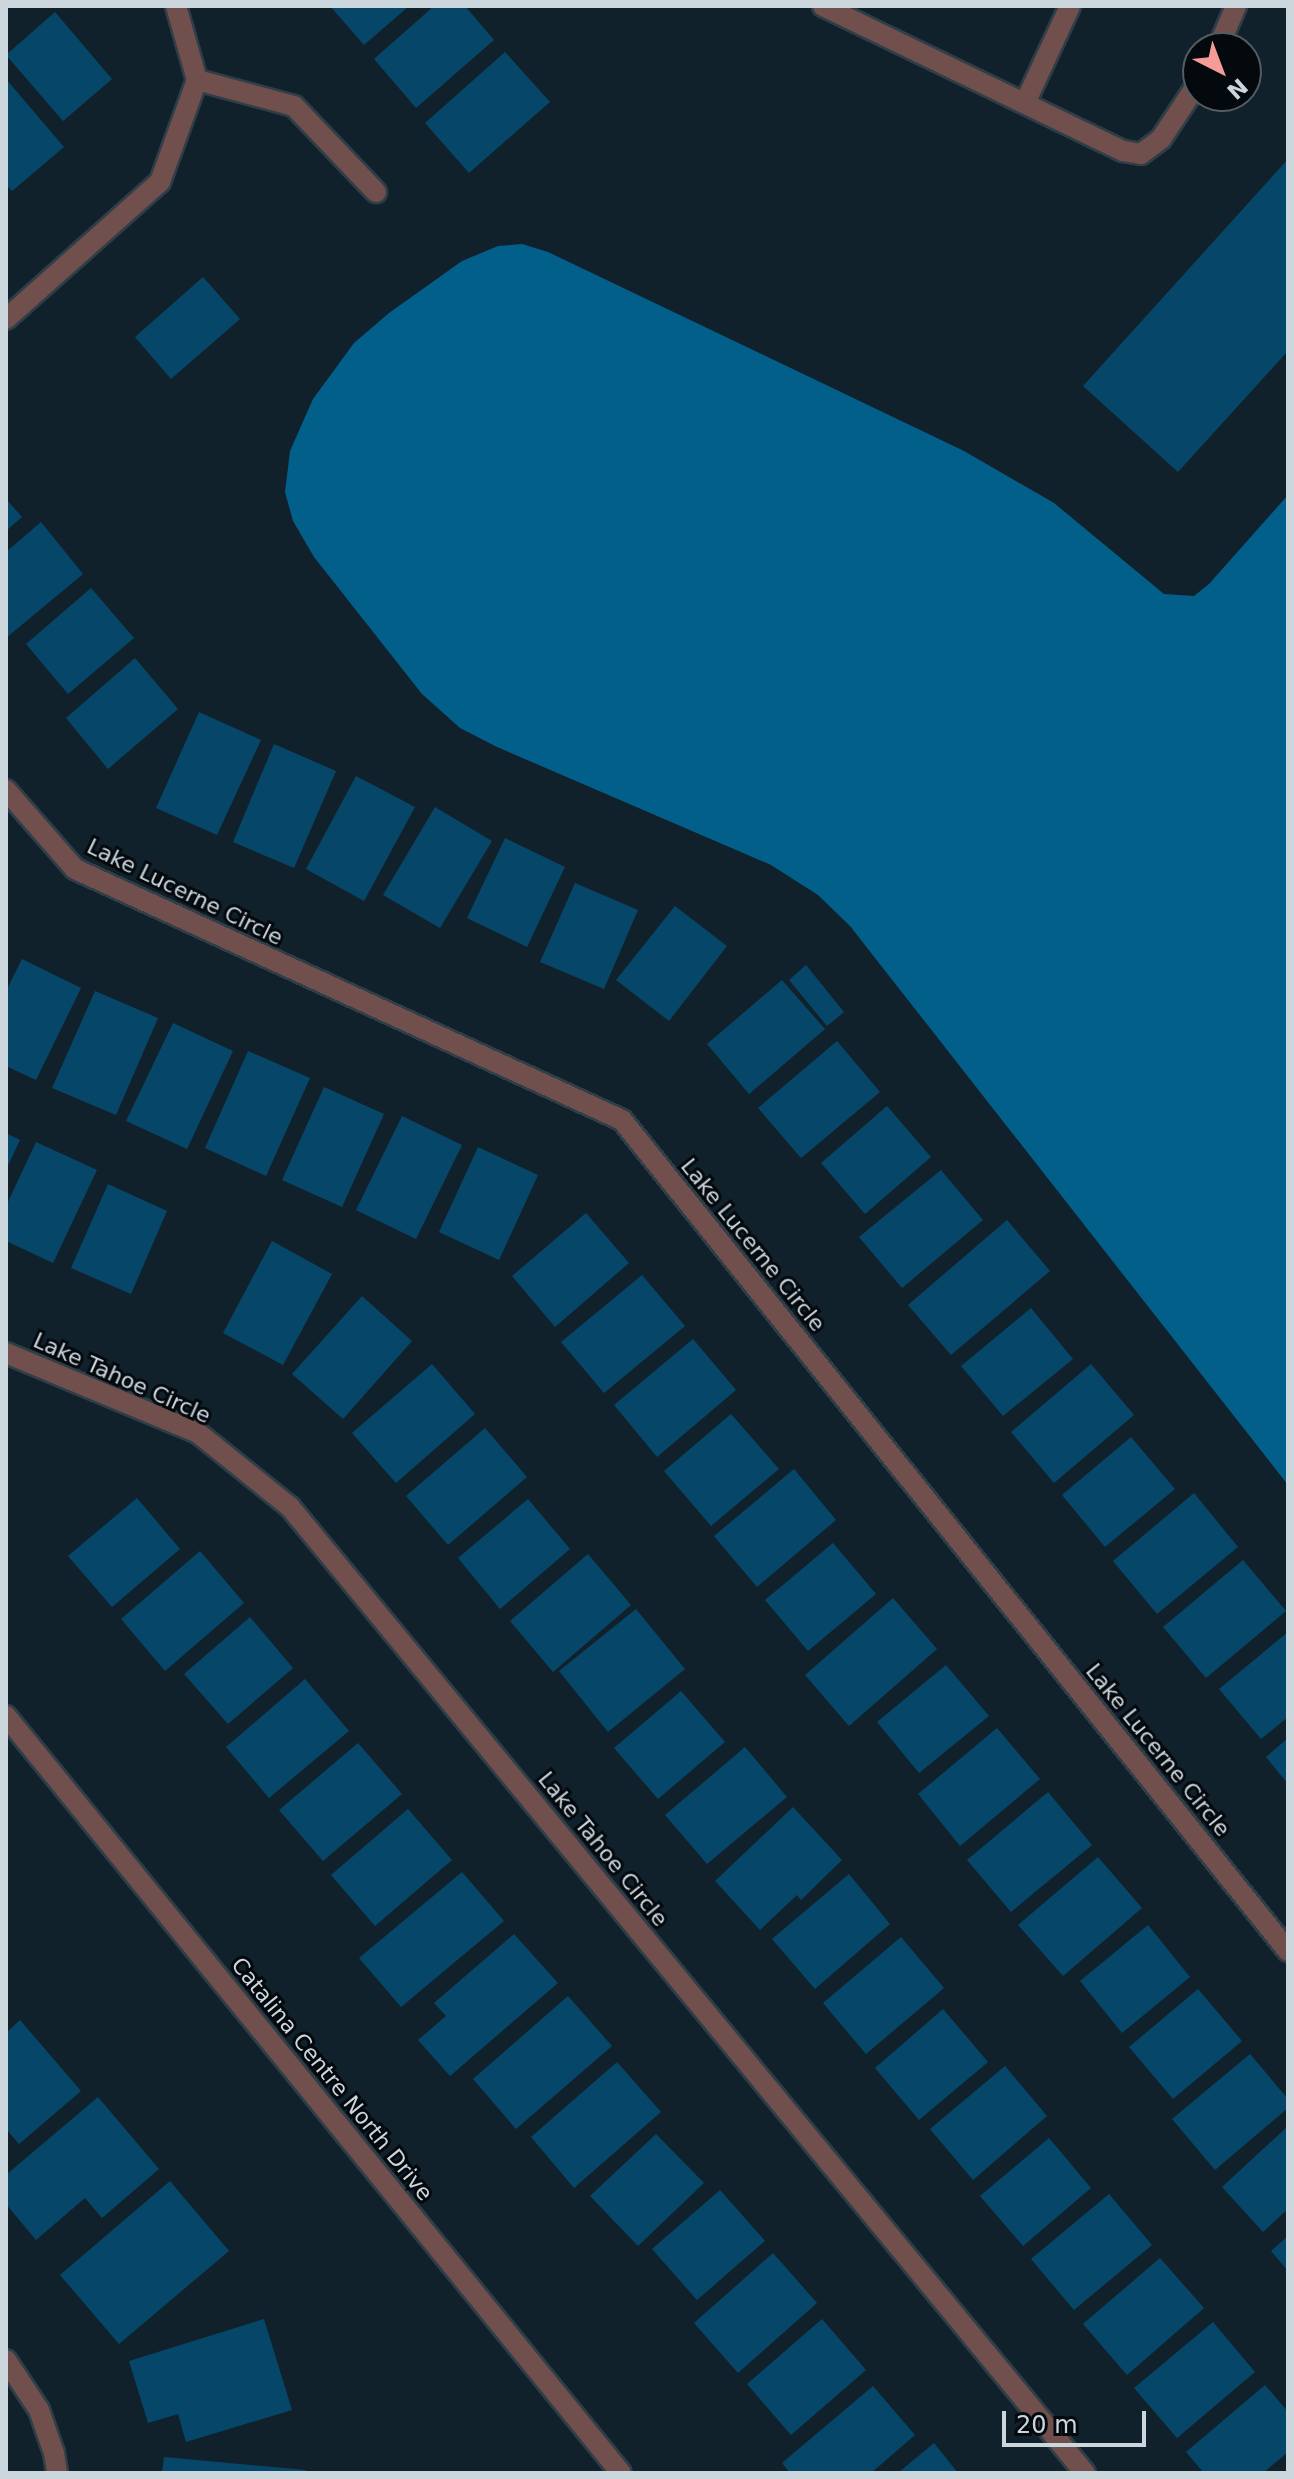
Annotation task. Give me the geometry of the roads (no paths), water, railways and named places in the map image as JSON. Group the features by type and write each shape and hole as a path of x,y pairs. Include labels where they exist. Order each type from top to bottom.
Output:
{"street":[{"path":"6,319 160,182 197,80 176,6"},
{"path":"823,6 1123,151 1141,154 1161,139 1182,107"},
{"path":"1025,103 1070,6"},
{"path":"1225,32 1236,6"},
{"path":"197,80 294,106 376,192"},
{"name":"Lake Lucerne Circle","path":"6,790 75,869 622,1120 1288,1951"},
{"name":"Lake Tahoe Circle","path":"6,1353 198,1433 290,1507 1085,2473"},
{"name":"Catalina Centre North Drive","path":"6,1716 621,2473"},
{"path":"6,2360 39,2410 54,2453 57,2473"}],"water":[{"path":"522,244 548,252 964,451 1054,503 1164,594 1194,596 1209,584 1288,495 1288,1485 850,926 818,895 771,865 497,747 460,728 422,694 314,557 293,521 285,492 290,451 313,399 354,343 389,313 462,261 498,246"}]}
